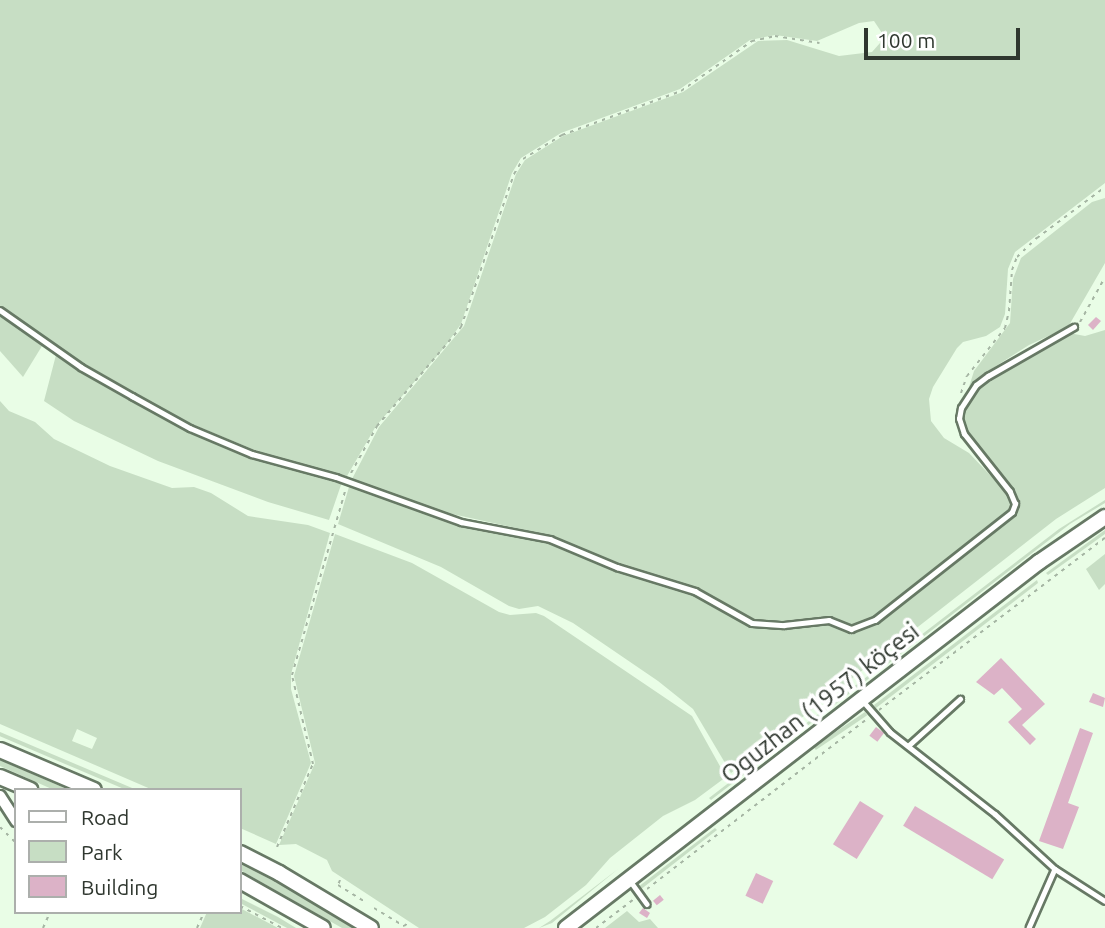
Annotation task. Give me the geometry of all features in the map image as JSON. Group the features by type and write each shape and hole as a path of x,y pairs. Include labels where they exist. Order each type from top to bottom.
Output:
{"main road":[{"name":"Oguzhan (1957) köçesi","path":"566,928 1039,562 1105,517"},
{"path":"0,750 88,788"},
{"path":"0,776 26,788"},
{"path":"242,854 370,928"},
{"path":"242,882 323,928"}],"street":[{"path":"0,796 14,818"}],"lane":[{"path":"0,310 81,366 190,428 252,454 348,481 461,522 550,539 617,567 695,592 752,623 769,625 829,620 858,629 875,620 1013,509 1014,499 1010,492 964,434 960,426 961,408 976,385 988,376 1074,327"},
{"path":"861,699 908,746 995,814 1055,869 1105,901"},
{"path":"908,746 960,699"},
{"path":"1029,928 1055,869"},
{"path":"628,880 647,904"}],"path":[{"path":"277,847 313,764 292,675 348,481 377,426 461,327 514,174 523,159 562,135 681,91 752,41 775,36 819,43"},
{"path":"961,408 961,391 967,376 1005,328 1012,270 1017,257 1037,238 1105,187"},
{"path":"1074,327 1082,320 1105,277"},
{"path":"596,928 1105,538"},
{"path":"0,827 14,841"},
{"path":"340,880 338,885 364,901"},
{"path":"242,907 282,928"},
{"path":"374,908 404,926 408,923"}],"green space":[{"path":"0,0 1105,0 1105,183 1015,252 1008,269 1005,314 1000,327 986,336 963,342 957,348 933,387 929,399 931,421 944,438 969,453 1008,494 1012,507 867,623 852,626 828,616 785,621 753,620 698,589 618,563 552,536 425,508 352,479 379,427 464,326 516,174 525,160 563,136 683,92 758,41 787,40 839,56 872,52 880,43 882,33 874,21 859,23 817,41 775,35 750,40 680,89 561,133 521,158 512,173 461,324 443,349 376,426 347,476 257,451 182,420 73,357 0,306"},
{"path":"1105,198 1105,263 1068,327 1029,345 982,375 969,387 974,371 1010,323 1013,279 1021,258 1092,202"},
{"path":"0,314 42,346 23,377 0,351"},
{"path":"1105,330 1105,488 1056,519 731,773 693,709 658,681 573,623 538,606 519,609 509,606 441,567 338,524 349,487 473,528 549,542 614,569 703,598 759,628 826,624 858,631 876,622 1017,511 1018,505 1012,491 964,425 965,408 979,386 1031,351 1069,333 1085,336"},
{"path":"56,355 195,434 257,459 342,482 329,520 268,502 158,461 74,421 44,401"},
{"path":"0,401 9,411 35,422 54,439 110,466 172,488 194,487 211,493 248,516 308,525 330,533 291,674 291,689 311,763 276,844 242,829 242,788 148,788 0,724","holes":["77,729 97,738 92,749 72,741"]},
{"path":"1105,500 1105,503 1070,524 711,800 709,798 1059,529"},
{"path":"1105,530 1105,534 1048,575 1046,573"},
{"path":"335,534 412,563 499,612 510,615 536,613 544,616 692,716 726,777 695,800 663,816 610,858 586,885 545,917 524,928 419,928 332,871 327,860 296,844 279,845 315,763 294,676"},
{"path":"1105,554 1105,584 1099,590 1086,569"},
{"path":"1037,580 1038,583 876,708 874,705"},
{"path":"865,712 867,715 816,750 814,747"},
{"path":"0,732 132,788 122,788 0,736"},
{"path":"0,760 64,788 50,788 0,766"},
{"path":"715,828 717,830 640,890 638,887"},
{"path":"242,865 280,884 353,928 342,928 242,871"},
{"path":"618,869 552,923 539,928 550,921"},
{"path":"242,899 296,928 287,928 242,904"},
{"path":"242,909 278,928 200,928 206,914 242,914"},
{"path":"627,911 639,922 650,919 658,928 605,928"}],"building":[{"path":"1096,317 1101,321 1093,330 1088,325"},
{"path":"1001,658 1045,704 1022,725 1036,739 1030,745 1008,722 1022,709 1002,688 994,695 976,682"},
{"path":"1093,693 1105,698 1103,707 1089,702"},
{"path":"876,727 884,733 877,742 869,736"},
{"path":"1080,728 1093,733 1068,803 1079,807 1063,849 1039,841"},
{"path":"860,801 884,816 857,859 833,844"},
{"path":"915,806 1004,860 992,879 903,826"},
{"path":"756,873 773,881 763,904 745,896"},
{"path":"660,895 664,900 657,905 653,901"},
{"path":"643,908 650,913 647,918 639,913"}]}
